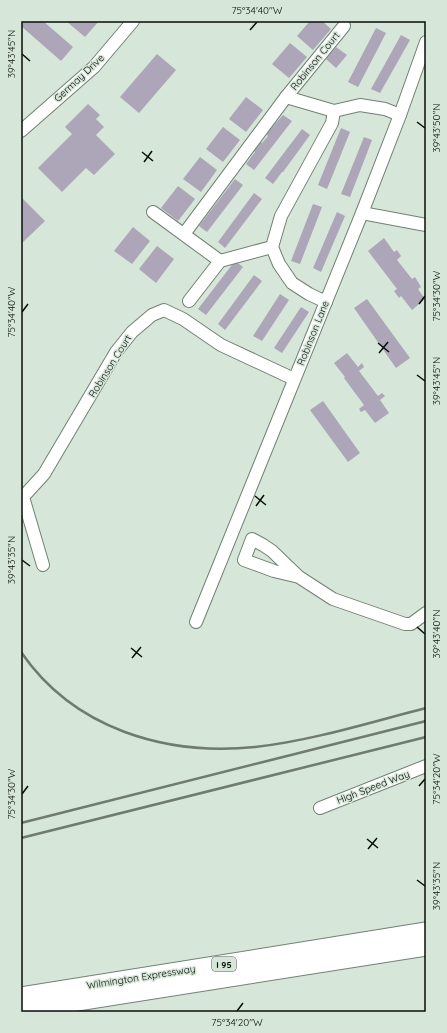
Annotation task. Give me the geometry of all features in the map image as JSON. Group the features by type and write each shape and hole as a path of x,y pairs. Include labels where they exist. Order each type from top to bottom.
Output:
{"highway":[{"name":"Wilmington Expressway","path":"21,996 426,931"},
{"name":"Wilmington Expressway","path":"21,1011 426,947"}],"street":[{"name":"Germay Drive","path":"21,131 94,67 133,21"},
{"name":"Robinson Court","path":"184,234 286,97 344,26"},
{"name":"Robinson Lane","path":"196,622 362,213 400,115 426,42"},
{"name":"Robinson Court","path":"286,97 334,110 360,105 386,109 400,115"},
{"path":"326,302 309,294 292,283 279,264 272,248 281,216 332,123 334,110"},
{"path":"154,212 220,260"},
{"path":"362,213 426,225"},
{"path":"189,301 220,260 272,248"},
{"name":"Robinson Court","path":"43,565 23,497 44,474 116,352 132,332 152,315 164,310 183,319 221,345 294,379"},
{"path":"298,576 274,571 244,560 252,539 272,551 298,576 333,599 406,624 411,624 426,614"},
{"name":"High Speed Way","path":"320,808 426,766"}],"building":[{"path":"21,21 43,21 73,47 61,61 21,26"},
{"path":"66,21 99,21 85,37"},
{"path":"310,21 322,21 331,29 313,50 297,36"},
{"path":"376,28 386,33 358,87 348,82"},
{"path":"401,35 410,40 380,93 371,89"},
{"path":"290,43 307,57 289,78 272,64"},
{"path":"336,47 347,55 336,68 326,59"},
{"path":"157,54 176,70 139,113 120,97"},
{"path":"246,97 263,110 246,132 229,119"},
{"path":"88,104 100,115 96,119 104,127 96,135 115,154 94,175 86,168 62,192 38,168 72,134 65,127"},
{"path":"283,115 292,121 254,170 246,164 261,142 262,143 268,136 266,134"},
{"path":"223,127 240,140 223,162 206,149"},
{"path":"341,128 350,132 327,189 318,185"},
{"path":"302,129 310,135 273,184 265,178"},
{"path":"364,137 372,140 350,197 341,194"},
{"path":"200,157 217,170 201,192 183,179"},
{"path":"235,179 243,185 207,232 199,226"},
{"path":"178,186 195,199 178,221 161,208"},
{"path":"254,193 262,199 225,248 218,242"},
{"path":"21,197 45,221 21,244"},
{"path":"313,204 322,207 300,264 291,261"},
{"path":"337,212 345,216 321,272 313,268"},
{"path":"133,227 150,241 132,264 114,251"},
{"path":"384,238 394,252 397,250 401,256 397,260 412,279 415,277 421,287 418,289 425,299 412,310 401,296 399,298 394,291 397,289 368,251"},
{"path":"157,246 174,259 156,283 139,269"},
{"path":"235,261 243,267 206,315 198,309"},
{"path":"254,275 262,281 225,330 218,324"},
{"path":"280,294 289,300 262,341 253,336"},
{"path":"367,299 410,358 396,368 354,308"},
{"path":"301,307 309,312 282,353 274,348"},
{"path":"347,353 358,367 362,363 364,367 359,371 378,396 382,393 385,396 380,400 389,413 375,423 365,410 361,412 359,409 364,405 334,363"},
{"path":"323,401 360,453 348,462 310,410"}],"railway":[{"path":"21,652 43,679 67,701 95,718 124,732 155,741 188,747 221,749 276,744 341,730 426,708"},
{"path":"21,823 426,721"},
{"path":"21,838 426,737"}]}
